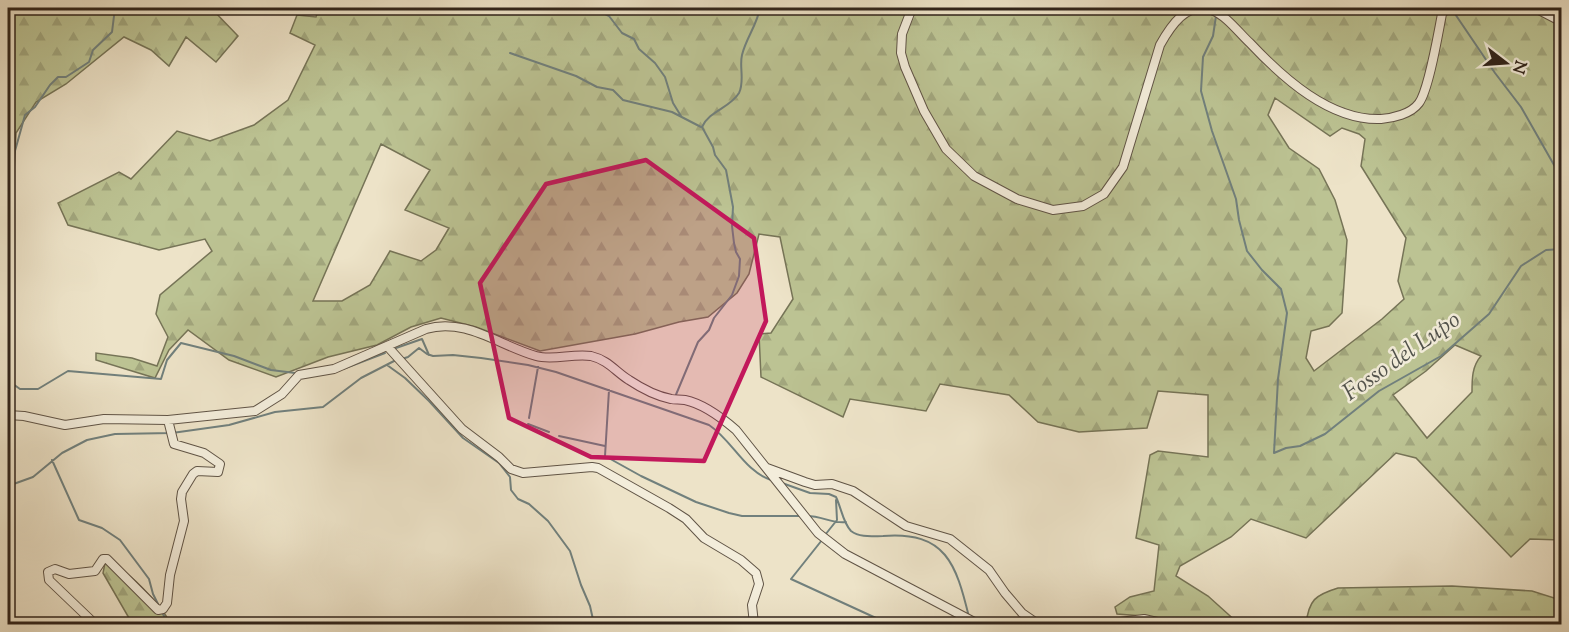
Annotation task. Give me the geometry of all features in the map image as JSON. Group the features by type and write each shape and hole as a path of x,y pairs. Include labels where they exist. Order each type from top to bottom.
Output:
{"street":[{"path":"912,8 902,34 901,53 924,111 946,149 974,176 1017,199 1053,210 1083,206 1104,194 1123,167 1160,45 1180,15 1199,9 1212,10 1305,92 1328,107 1356,117 1376,119 1390,118 1409,111 1419,103 1442,14 1447,8"},
{"path":"1534,8 1562,22"},
{"path":"8,415 65,425 111,418 168,422 255,411 282,394 299,375 334,369 390,350 426,330 444,326 485,335 537,357 590,356 610,364 627,380 652,393 669,399 685,400 720,417 736,430 818,533 845,554 978,624"},
{"path":"390,350 462,429 511,469 523,472 598,468 669,508 686,519 704,538 741,560 756,573 758,579 759,584 752,612 754,624"},
{"path":"95,624 49,580 48,572 55,569 69,574 95,571 103,559 107,559 158,610 163,609 167,603 170,575 184,521 182,492 197,471 218,472 220,470 220,464 210,456 176,445 168,422"},
{"path":"768,471 815,485 832,484 853,491 906,526 950,539 989,570 1022,613 1038,624"},
{"path":"1103,624 1144,619 1166,624"}],"highlighted area":[{"path":"646,160 754,238 766,321 704,461 591,457 509,418 480,283 546,184"}],"green space":[{"path":"8,8 211,8 238,36 216,62 186,37 169,66 151,50 124,37 66,84 36,102 16,133 14,172 8,180"},
{"path":"319,8 1561,8 1561,540 1530,539 1511,557 1416,458 1396,453 1306,538 1251,519 1231,537 1180,566 1176,576 1208,596 1239,624 1182,624 1143,616 1117,614 1115,607 1130,597 1154,591 1159,545 1136,538 1150,455 1158,451 1208,457 1208,395 1158,391 1147,428 1079,432 1038,422 1009,395 940,384 926,411 850,399 843,417 761,377 759,334 771,333 793,299 780,237 759,234 749,274 737,293 708,317 635,334 540,351 476,327 441,318 411,327 377,345 328,357 276,377 229,360 188,330 169,350 155,378 96,360 96,353 132,358 157,366 168,337 156,314 160,295 212,251 205,239 159,250 68,225 58,203 119,172 131,179 177,131 210,141 254,125 288,100 315,45 290,33 297,15 316,17","holes":["1275,98 1330,136 1342,128 1359,134 1365,139 1361,166 1406,238 1398,281 1404,299 1382,319 1314,371 1306,358 1311,331 1329,326 1342,313 1347,240 1335,200 1319,169 1289,148 1268,115","381,144 430,170 405,210 449,228 436,250 421,261 390,251 370,285 342,301 313,301","1455,345 1481,356 1474,368 1472,392 1427,438 1393,395 1426,371"]},
{"path":"105,563 113,565 132,578 160,607 171,624 117,624 129,618 103,573"},
{"path":"1452,586 1532,591 1554,598 1561,596 1561,624 1306,624 1309,609 1314,600 1338,588"}],"waterway":[{"path":"8,176 25,115 35,107 58,77 66,77 89,62 93,50 112,32 115,8"},
{"path":"594,8 609,16 622,33 634,39 639,49 655,63 665,77 673,103 681,116"},
{"path":"702,127 709,117 739,93 742,84 742,55 760,8"},
{"path":"1451,8 1521,107 1562,179"},
{"name":"Fosso del Lupo","path":"1216,16 1213,36 1203,57 1201,91 1212,131 1236,199 1247,251 1281,289 1287,313 1278,379 1274,453 1300,446 1325,434 1379,391 1441,356 1489,314 1521,266 1546,250 1562,249"},
{"path":"510,53 576,76 597,87 613,90 623,100 672,112 701,127"},
{"path":"675,397 698,342 709,330 714,318 732,295 739,276 740,259 734,243 733,207 726,170 715,155 702,127"},
{"path":"396,348 422,339 429,355"},
{"path":"8,385 13,384 20,389 38,389 68,371 161,379 167,360 181,343 234,356 271,370 295,373"},
{"path":"402,359 419,348 433,356 453,355 481,358 556,372 709,425 753,470 771,480"},
{"path":"343,369 385,353"},
{"path":"8,486 33,477 62,453 87,440 115,434 172,433 229,425 275,412 323,407 361,378 396,360"},
{"path":"387,365 405,378 429,401 463,438 499,463 510,477 511,490 518,499 529,504 548,521 570,551 590,606 594,624"},
{"path":"529,418 538,367"},
{"path":"609,390 605,456 696,502 729,513 742,516 801,516"},
{"path":"528,424 549,432"},
{"path":"559,436 605,446"},
{"path":"52,460 79,520 102,528 120,540 149,579 153,594 168,624"},
{"path":"782,483 810,493 829,494 836,497 846,524 858,535 904,536 921,539 934,545 953,567 969,617"},
{"path":"825,535 837,520 836,500"},
{"path":"807,516 846,522"},
{"path":"822,540 791,579 889,624"},
{"path":"167,621 182,624"}]}
